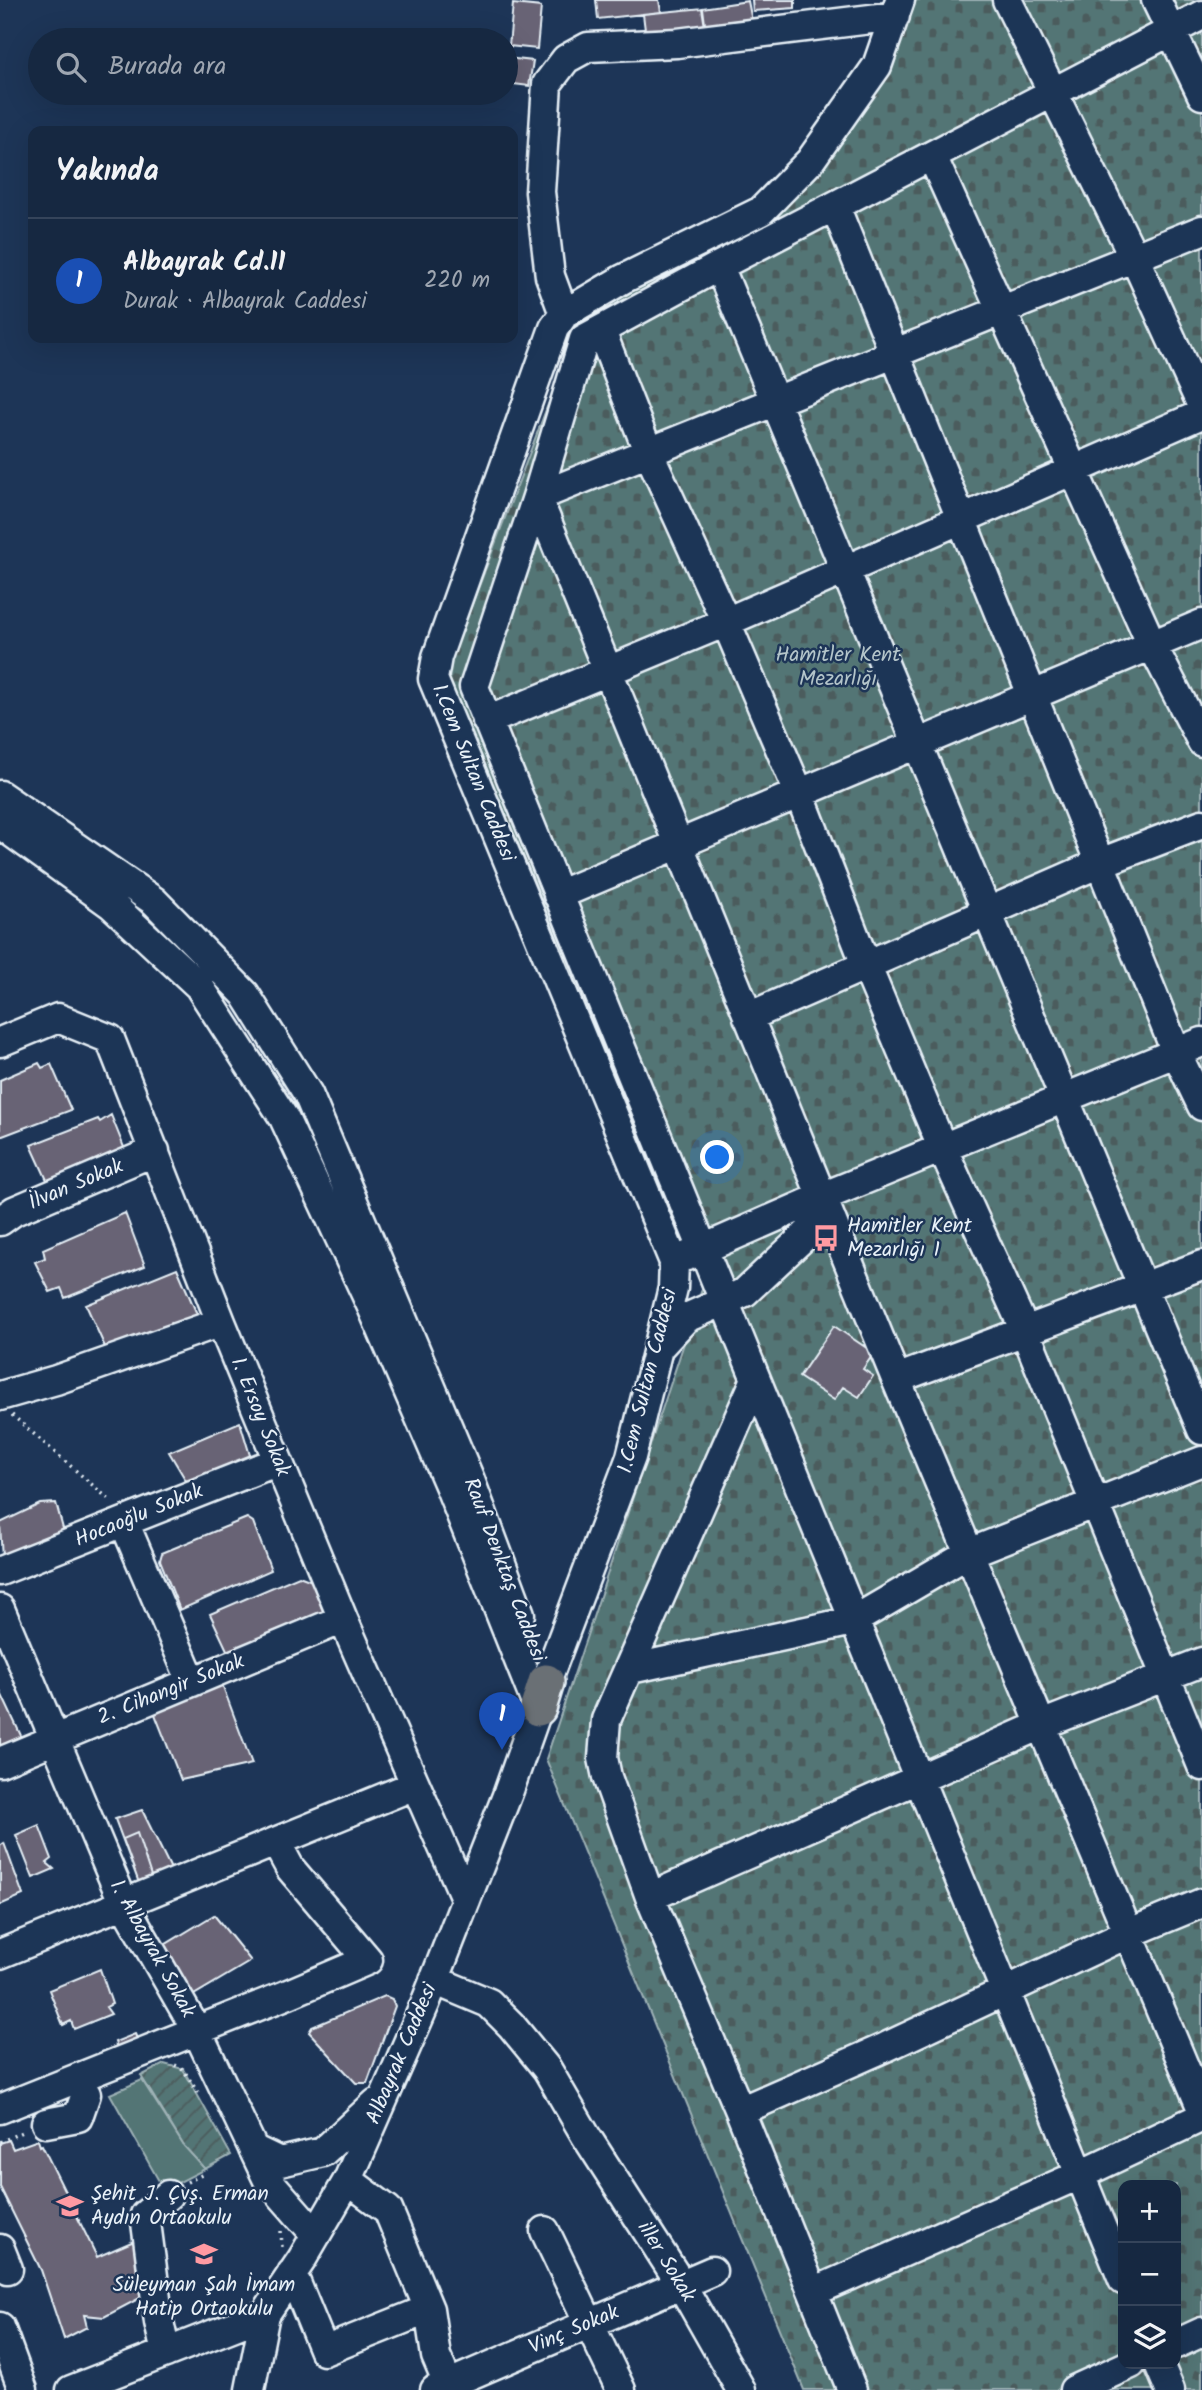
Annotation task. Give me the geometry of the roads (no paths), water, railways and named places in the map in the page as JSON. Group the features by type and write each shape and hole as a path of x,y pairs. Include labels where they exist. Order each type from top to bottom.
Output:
{"street":[{"path":"1007,0 1134,257 1202,406"},
{"path":"1156,0 1202,94"},
{"path":"897,8 877,66 810,161 761,211 623,279 564,314 550,276 540,192 547,84 566,60 587,47 677,43 897,8"},
{"path":"1118,2268 474,687 537,497 584,339 1202,15"},
{"path":"932,156 1152,645 1202,742"},
{"path":"835,206 1176,1052 1202,1107"},
{"path":"537,497 1202,230"},
{"path":"719,266 1202,1430"},
{"name":"1.Cem Sultan Caddesi","path":"542,1695 631,1457 673,1288 674,1262 433,679 437,657 554,328 564,314"},
{"path":"601,331 648,451 726,622 799,793 866,965 942,1147 1025,1331 1202,1766"},
{"path":"487,721 726,622 1202,414"},
{"path":"537,497 896,1379 1202,2109"},
{"path":"558,895 1202,624"},
{"name":"Rauf Denktaş Caddesi","path":"0,795 154,901 245,994 308,1094 470,1480 542,1695"},
{"name":"Rauf Denktaş Caddesi","path":"0,824 112,905 199,986 284,1118 378,1320 542,1695"},
{"path":"748,1017 1100,863 1202,824"},
{"name":"1. Ersoy Sokak","path":"0,1042 58,1018 110,1039 221,1322 343,1619 466,1900"},
{"path":"674,1262 942,1147 1202,1042"},
{"name":"İlvan Sokak","path":"0,1221 14,1211 155,1151"},
{"path":"659,1347 687,1318 745,1292 810,1231 823,1199"},
{"path":"896,1379 1202,1265"},
{"path":"5,1405 56,1380 221,1322"},
{"path":"756,1380 606,1720 603,1758 607,1777 650,1896 740,2110 852,2390"},
{"name":"Hocaoğlu Sokak","path":"0,1571 120,1514 278,1461"},
{"path":"630,1669 853,1621 969,1553 1202,1461"},
{"path":"120,1514 192,1682"},
{"name":"1. Albayrak Sokak","path":"0,1609 124,1904 197,2031 268,2180 316,2235"},
{"name":"2. Cihangir Sokak","path":"0,1762 343,1619"},
{"path":"650,1896 1041,1725 1202,1662"},
{"name":"Albayrak Caddesi","path":"250,2390 265,2314 348,2180 466,1900 508,1793 542,1695"},
{"path":"0,1954 415,1785"},
{"path":"0,2109 368,1960 290,1868 276,1842"},
{"path":"740,2110 886,2047 1127,1934 1202,1903"},
{"name":"iller Sokak","path":"434,1980 489,2003 547,2068 586,2136 681,2284 741,2390"},
{"path":"253,2149 280,2162 323,2152 386,2094"},
{"path":"46,2123 78,2117 86,2095"},
{"path":"813,2292 1202,2118"},
{"path":"348,2180 388,2210 429,2309 436,2356 448,2387"},
{"path":"166,2353 159,2322 145,2215 167,2194"},
{"path":"545,2231 621,2390"},
{"name":"Vinç Sokak","path":"448,2387 712,2271"},
{"path":"292,2273 324,2351 429,2309"},
{"path":"71,2390 265,2314"},
{"path":"0,2327 23,2390"},
{"path":"1181,2342 1202,2332"},
{"path":"1074,2390 1120,2369"},
{"path":"1161,2369 1170,2390"}],"place":[{"name":"Hamitler Kent Mezarlığı 1","path":"826,1238"},
{"name":"Albayrak Cd.11","path":"502,1750"},
{"name":"Şehit J. Çvş. Erman Aydın Ortaokulu","path":"70,2206"},
{"name":"Süleyman Şah İmam Hatip Ortaokulu","path":"204,2254"}],"park label":[{"name":"Hamitler Kent Mezarlığı","path":"838,667"}]}
